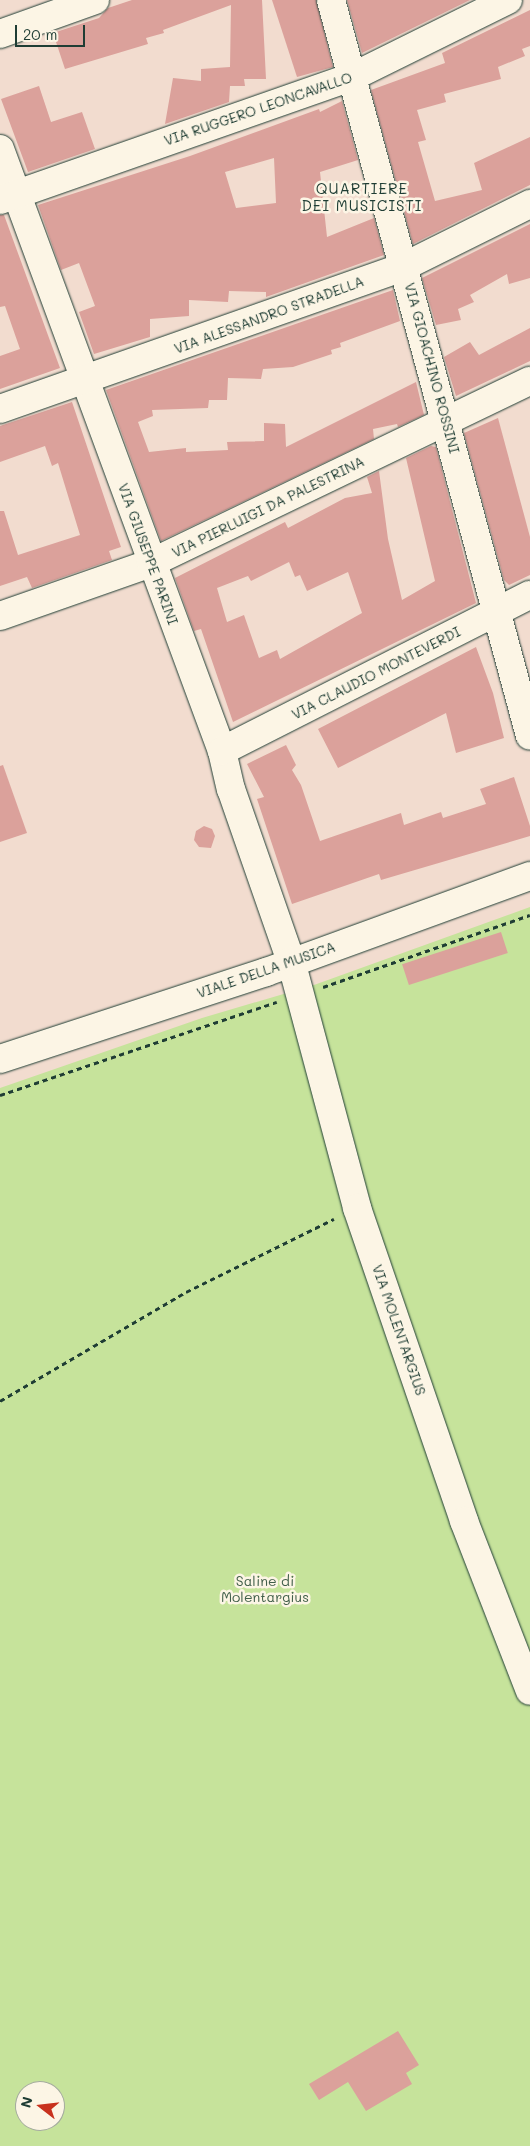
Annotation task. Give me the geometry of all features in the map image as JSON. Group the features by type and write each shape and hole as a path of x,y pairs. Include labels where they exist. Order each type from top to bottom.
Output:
{"street":[{"path":"0,34 94,0"},
{"name":"VIA GIOACHINO ROSSINI","path":"331,0 405,266 530,736"},
{"name":"VIA RUGGERO LEONCAVALLO","path":"8,197 352,77 508,0"},
{"name":"VIA GIUSEPPE PARINI","path":"0,149 8,197 85,381 222,752 231,789 291,961"},
{"name":"VIA ALESSANDRO STRADELLA","path":"0,409 85,381 405,266 530,204"},
{"name":"VIA PIERLUIGI DA PALESTRINA","path":"0,616 151,563 530,381"},
{"name":"VIA CLAUDIO MONTEVERDI","path":"222,752 530,595"},
{"name":"VIALE DELLA MUSICA","path":"0,1059 291,961 530,876"},
{"name":"VIA MOLENTARGIUS","path":"291,961 357,1208 464,1521 530,1691"}],"path":[{"path":"0,1095 530,915"},
{"path":"0,1401 186,1292 357,1208"}],"green space":[{"name":"Saline di Molentargius","path":"530,907 530,2146 0,2146 0,1088 202,1018 314,985"}],"building":[{"path":"132,0 262,0 266,79 244,79 245,86 230,86 229,102 165,124 173,78 201,81 201,69 230,67 231,5 163,30 164,33 146,38 148,44 65,69 53,33 99,18 108,8"},
{"path":"272,0 316,0 333,67 297,77"},
{"path":"347,0 470,0 362,53"},
{"path":"530,10 530,46 522,49 525,56 498,67 501,79 444,94 446,102 417,110 426,140 418,142 435,201 482,190 474,163 530,137 530,185 413,244 371,90 445,63 442,53"},
{"path":"39,86 51,122 82,112 95,149 28,172 1,99"},
{"path":"342,101 358,160 320,172 327,237 374,218 384,255 266,297 266,292 229,291 228,302 189,300 189,316 150,319 150,337 94,354 79,312 95,306 79,263 61,270 38,205 190,156 319,109 320,112","holes":["274,158 276,203 236,208 225,172"]},
{"path":"0,215 4,215 60,368 0,389 0,356 20,349 5,306 0,307"},
{"path":"530,224 530,278 509,284 507,274 470,295 474,302 458,309 461,320 436,325 422,278"},
{"path":"393,290 400,321 340,343 341,347 331,350 332,354 293,367 263,369 261,379 228,378 227,400 209,400 208,408 152,410 153,416 138,422 149,452 186,448 186,452 228,450 227,442 264,441 264,423 285,424 286,447 416,382 424,415 398,427 397,424 373,429 374,439 161,541 106,390"},
{"path":"530,328 530,361 456,396 444,357 470,342 479,355"},
{"path":"72,402 121,547 109,551 112,560 32,588 27,577 0,586 0,511 4,511 18,555 80,535 58,463 52,466 45,446 0,462 0,426"},
{"path":"498,418 530,537 530,575 509,585 504,580 464,433"},
{"path":"431,446 436,447 476,603 233,722 201,629 194,631 175,578 285,522 288,528 345,498 372,493 367,477 379,471 388,539 402,600 435,581 406,458","holes":["289,562 295,577 300,575 307,591 348,572 362,613 280,659 277,650 259,658 244,615 227,622 217,588 248,576 251,581"]},
{"path":"476,647 493,693 504,738 456,753 446,713 338,768 318,729"},
{"path":"286,745 296,765 292,770 301,785 320,841 401,813 404,825 441,812 443,818 486,804 480,789 514,777 530,826 530,836 381,880 379,874 292,904 257,799 264,797 247,764"},
{"path":"3,765 27,833 0,842 0,766"},
{"path":"204,826 212,829 215,836 211,848 199,847 194,840 196,831"},
{"path":"501,932 508,953 409,985 402,964"},
{"path":"398,2031 419,2065 406,2073 412,2084 366,2111 348,2082 319,2100 309,2084"}],"district":[{"name":"QUARTIERE DEI MUSICISTI","path":"362,196"}]}
